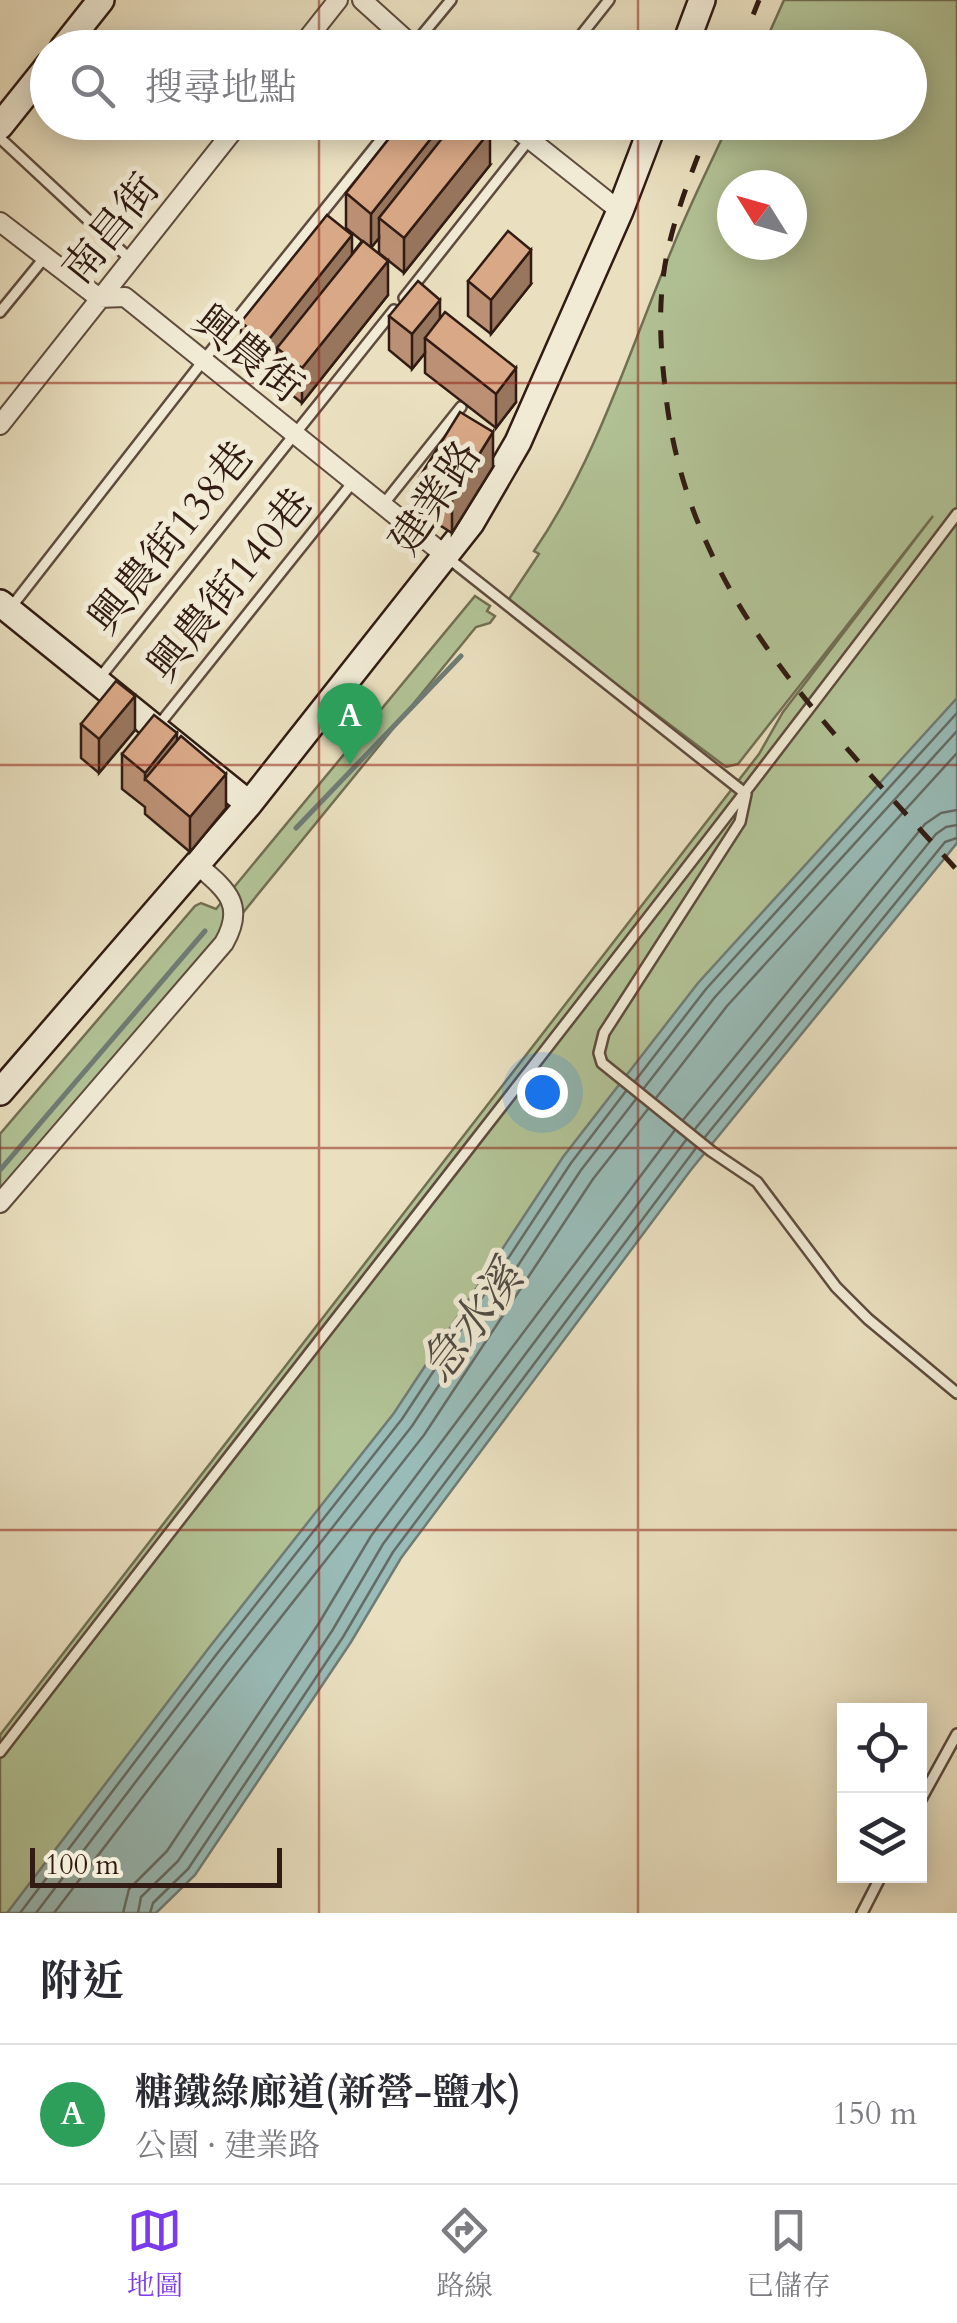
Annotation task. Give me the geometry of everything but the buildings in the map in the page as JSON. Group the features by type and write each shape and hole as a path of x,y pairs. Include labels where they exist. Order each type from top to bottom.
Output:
{"street":[{"path":"77,30 101,0"},
{"path":"314,30 338,0"},
{"path":"362,0 395,30"},
{"path":"691,30 702,0"},
{"path":"0,126 30,88"},
{"name":"南昌街","path":"0,425 226,140"},
{"path":"530,140 620,211"},
{"name":"建業路","path":"0,1092 249,804 479,509 518,442 647,140"},
{"name":"興農街","path":"0,222 99,298 124,297 446,556"},
{"path":"4,606 249,804"},
{"path":"0,1202 224,943 233,927 229,896 195,863"}],"lane":[{"path":"427,30 451,0"},
{"path":"585,30 609,0"},
{"path":"0,138 130,259"},
{"path":"4,606 381,140"},
{"name":"興農街138巷","path":"98,680 530,140"},
{"path":"0,312 46,257"},
{"path":"382,506 461,407"},
{"name":"興農街140巷","path":"157,727 353,482"},
{"path":"0,1752 746,794 957,514"},
{"path":"446,556 746,794"},
{"path":"746,794 740,822 600,1044 598,1054 602,1063 640,1096 758,1182 836,1287 957,1393"},
{"path":"924,1793 957,1734"},
{"path":"862,1913 877,1883"}],"green space":[{"path":"784,0 957,0 957,751 24,1913 0,1913 0,1735 759,754 783,712 933,516 738,764 726,767 507,602 539,554 534,551 576,479 721,140 927,140 927,30 771,30"},
{"path":"475,596 490,606 487,611 495,616 490,623 476,627 219,942 0,1201 0,1134 195,906 201,903 216,909"}],"water":[{"name":"急水溪","path":"957,698 957,843 690,1171 401,1558 351,1642 195,1875 156,1913 7,1913 394,1413 563,1157 698,983"}],"waterway":[{"path":"296,828 461,656"},
{"path":"0,1170 205,931"}],"railway":[{"path":"747,30 759,0"},
{"path":"704,140 674,224 666,259 661,323 663,371 678,461 701,529 732,592 769,651 812,708 957,870"}],"place":[{"name":"糖鐵綠廊道(新營-鹽水)","path":"350,765"}]}
